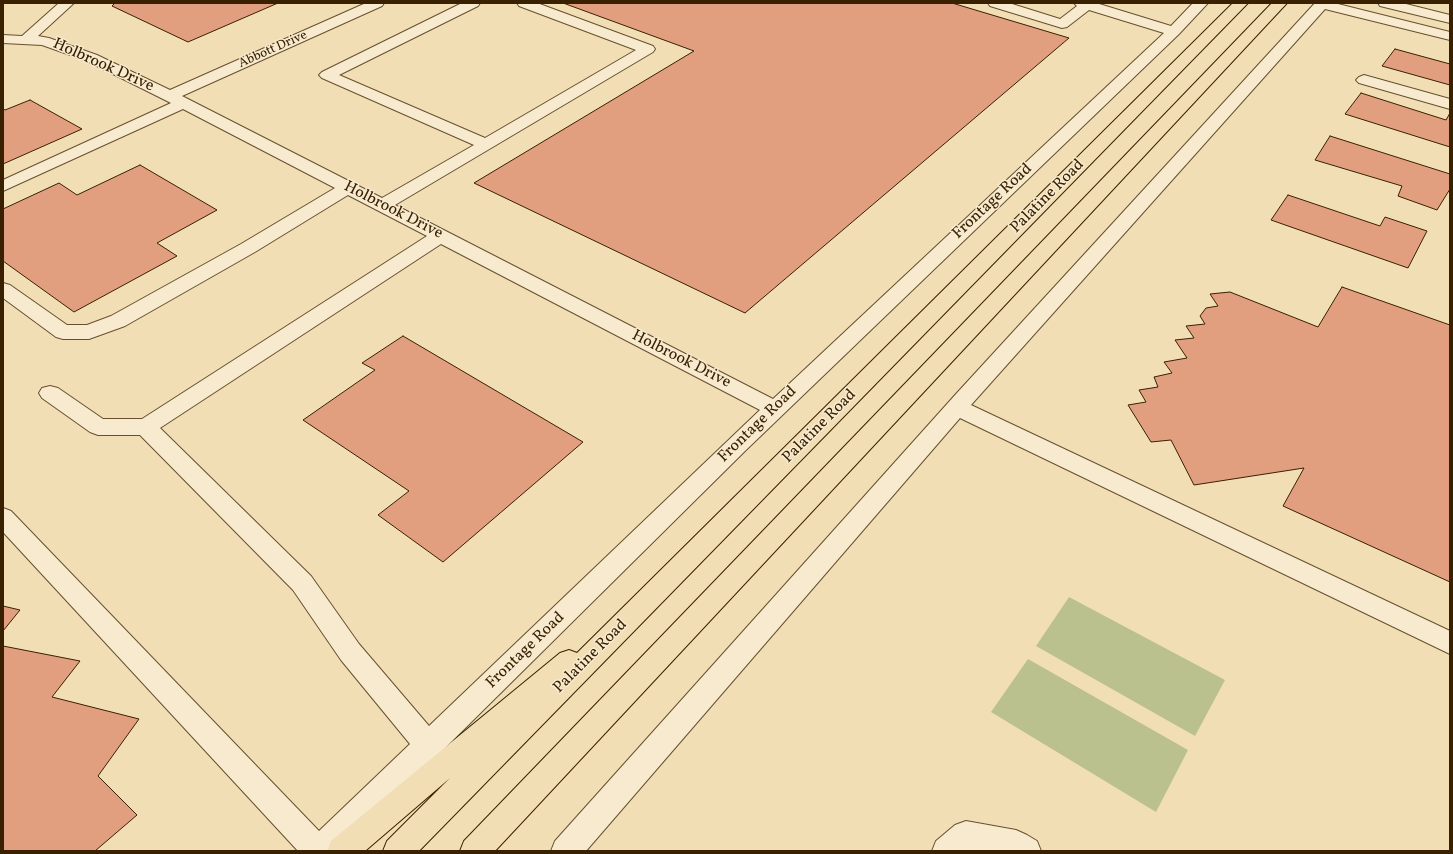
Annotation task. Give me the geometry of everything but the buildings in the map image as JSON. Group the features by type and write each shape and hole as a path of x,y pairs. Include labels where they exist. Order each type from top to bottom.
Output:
{"highway":[{"name":"Palatine Road","path":"398,851 1241,3"},
{"path":"475,851 1280,3"},
{"path":"342,851 675,572"}],"street":[{"path":"26,40 67,3"},
{"name":"Abbott Drive","path":"3,186 176,100 377,3"},
{"path":"473,3 327,75 486,144"},
{"path":"381,206 648,49 524,3"},
{"path":"995,3 1062,24 1084,4 1174,30"},
{"name":"Frontage Road","path":"319,851 775,409 1201,3"},
{"path":"1385,3 1450,19"},
{"path":"566,851 957,407 1322,4 1450,36"},
{"name":"Holbrook Drive","path":"3,40 44,41 92,58 348,188 775,409"},
{"path":"1364,80 1450,104"},
{"path":"3,289 63,332 89,332 118,321 248,248 348,188"},
{"path":"50,394 98,427 146,427 440,236"},
{"path":"957,407 1450,643"},
{"path":"146,427 302,583 350,652 429,746"},
{"path":"3,517 319,851"},
{"path":"947,851 966,835 1016,845 1026,851"}],"green space":[{"path":"1069,597 1225,680 1195,736 1036,646"},
{"path":"1028,659 1188,750 1156,812 991,712"}]}
